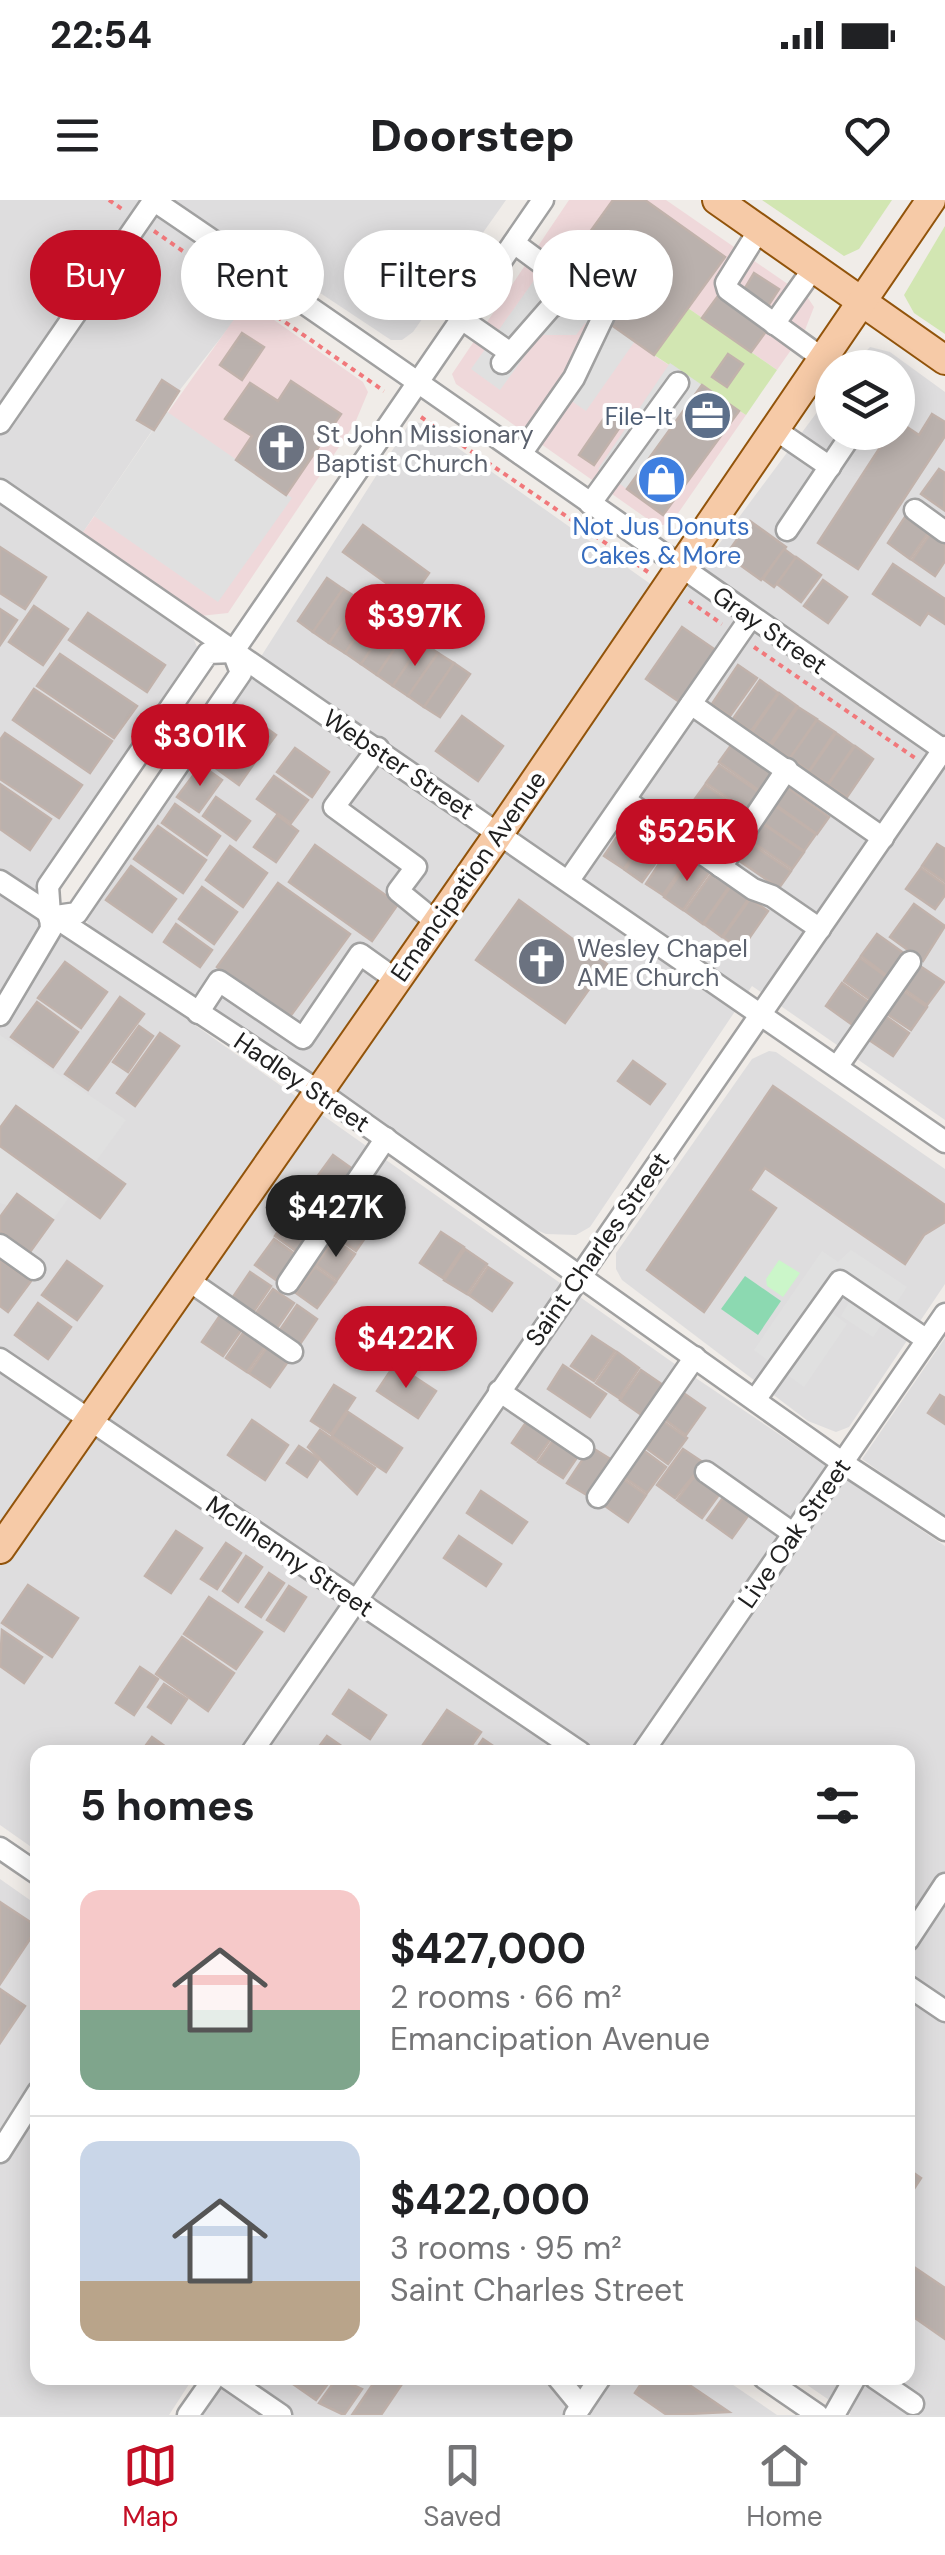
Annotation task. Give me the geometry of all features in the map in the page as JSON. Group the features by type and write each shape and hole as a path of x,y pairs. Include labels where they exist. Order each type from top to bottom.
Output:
{"main road":[{"path":"717,200 945,360"},
{"name":"Emancipation Avenue","path":"827,350 931,200"},
{"name":"Emancipation Avenue","path":"5,1533 92,1421 815,368"}],"street":[{"path":"0,423 154,200"},
{"name":"Gray Street","path":"154,200 422,382 678,566 944,749"},
{"path":"533,257 514,244 542,200"},
{"path":"759,230 726,283 728,290 815,353"},
{"path":"774,324 813,269"},
{"path":"234,652 463,320 506,358 539,320"},
{"path":"521,454 574,378 601,320"},
{"path":"590,504 678,383"},
{"path":"773,428 830,467"},
{"path":"787,530 841,450"},
{"name":"Webster Street","path":"0,490 945,1142"},
{"path":"915,510 945,532"},
{"path":"569,880 752,617"},
{"path":"4,1002 51,929 48,886 208,653 234,652"},
{"path":"49,917 77,913 242,673 234,652"},
{"path":"692,704 882,838"},
{"path":"378,748 334,807 416,867 398,891 436,922"},
{"name":"Saint Charles Street","path":"257,1745 578,1274 944,749"},
{"path":"720,866 788,769"},
{"path":"625,800 820,930"},
{"name":"Hadley Street","path":"0,882 317,1090 843,1463 945,1530"},
{"path":"198,1013 219,981 304,1038 360,954 396,980"},
{"path":"837,1067 910,962"},
{"path":"288,1284 386,1138"},
{"path":"0,1245 34,1268"},
{"path":"188,1280 292,1352"},
{"path":"754,1400 840,1280 927,1340"},
{"name":"Live Oak Street","path":"649,1745 945,1314"},
{"path":"598,1497 695,1356"},
{"name":"McIlhenny Street","path":"0,1359 570,1745"},
{"path":"499,1391 583,1448"},
{"path":"706,1472 794,1534"},
{"path":"0,1848 30,1869"},
{"path":"915,1929 945,1884"},
{"path":"915,1991 945,2011"},
{"path":"4,2139 30,2103"},
{"path":"188,2415 209,2385"},
{"path":"237,2385 281,2415"},
{"path":"562,2385 578,2411 595,2385"},
{"path":"774,2385 818,2415"},
{"path":"834,2415 852,2385"},
{"path":"886,2385 913,2404"}],"path":[{"path":"163,238 375,384"},
{"path":"420,417 638,566"},
{"path":"687,600 910,755"}],"shaded area":[{"path":"0,200 506,200 485,230 344,230 344,309 324,296 324,230 181,230 181,320 235,320 179,391 70,552 193,638 199,651 25,905 672,1362 945,1546 945,2415 851,2415 807,2385 915,2385 915,1745 30,1745 30,1846 0,1825"},
{"path":"569,200 666,200 808,298 814,307 805,330 777,370 688,308 655,356 746,415 672,522 663,525 656,525 456,384 452,374 488,320 513,320 513,283 533,254 533,320 673,320 673,230 549,230","holes":["608,412 623,421 593,465 579,455"]},
{"path":"533,282 533,320 613,320 610,324 635,341 586,411 556,390 596,331 585,323 576,335 540,335 500,390 471,369 506,320 513,320 513,310"},
{"path":"234,320 274,320 363,382 368,392 355,423 228,613 200,616 81,535"},
{"path":"361,320 421,320 402,340 391,340"},
{"path":"670,363 702,385 627,489 598,469"},
{"path":"915,370 945,392 945,1120 752,986 590,1227 576,1235 546,1234 524,1225 85,919 239,691 411,421 424,424 676,602 815,415 815,450 915,450"},
{"path":"166,411 292,498 218,602 94,516"},
{"path":"0,1035 126,1120 95,1163 16,1107 0,1128"},
{"path":"776,1052 945,1169 945,1284 849,1427 836,1432 808,1421 622,1280 616,1269 616,1253 752,1059"},
{"path":"0,1146 70,1196 53,1220 0,1203"},
{"path":"851,1250 907,1287 873,1337 841,1316 851,1299 840,1301 832,1313 847,1324 804,1387 754,1350 822,1251 838,1262"},
{"path":"945,1338 945,1518 862,1459"},
{"path":"0,1879 30,1900 30,2385 188,2385 169,2415 0,2415"},
{"path":"222,2385 733,2385 777,2415 201,2415"}],"green space":[{"path":"762,200 892,200 859,249 844,256"},
{"path":"945,226 945,334 914,313 904,295"},
{"path":"688,308 777,370 746,415 654,355"},
{"path":"779,1260 800,1273 783,1297 767,1286 766,1279"},
{"path":"745,1276 781,1301 758,1335 721,1309"}],"building":[{"path":"613,200 645,200 725,257 654,355 610,324 613,320 673,320 673,230 591,230"},
{"path":"754,273 779,289 766,309 742,293"},
{"path":"718,296 767,330 751,352 702,318"},
{"path":"242,333 264,347 242,380 220,365"},
{"path":"728,354 743,364 727,387 712,377"},
{"path":"162,380 179,391 154,430 137,420"},
{"name":"St John Missionary Baptist Church","path":"291,381 341,414 286,495 236,460 252,436 225,419 250,383 278,401"},
{"path":"702,385 739,411 663,515 627,489"},
{"path":"609,411 624,421 594,465 579,455"},
{"path":"932,414 945,422 945,436 858,569 818,543 878,450 915,450 915,432 919,435"},
{"path":"939,469 945,473 944,510 921,494"},
{"path":"905,517 928,533 910,559 888,543"},
{"path":"750,521 786,547 761,580 726,555"},
{"path":"363,525 429,573 410,600 343,552"},
{"path":"930,534 945,545 945,561 935,576 912,560"},
{"path":"0,547 46,577 25,609 0,593"},
{"path":"784,549 796,558 774,587 763,579"},
{"path":"796,557 821,575 801,602 777,584"},
{"path":"893,564 945,599 945,624 928,613 920,625 873,594"},
{"path":"327,578 343,589 313,632 298,621"},
{"path":"823,580 847,597 828,623 804,606"},
{"path":"343,589 359,599 329,643 313,632"},
{"path":"359,599 375,610 345,653 329,643"},
{"path":"34,606 68,629 43,665 9,642"},
{"path":"0,609 17,620 0,645"},
{"path":"375,610 391,621 361,664 345,653"},
{"path":"88,613 165,665 147,692 69,640"},
{"path":"391,621 406,632 377,675 361,664"},
{"path":"682,627 717,651 681,703 646,679"},
{"path":"406,632 422,642 393,686 377,675"},
{"path":"422,642 438,653 408,696 393,686"},
{"path":"438,653 454,663 424,707 408,696"},
{"path":"60,654 137,706 114,738 37,686"},
{"path":"454,663 470,674 440,717 424,707"},
{"path":"738,665 757,678 730,716 712,704"},
{"path":"760,680 778,693 751,731 733,719"},
{"path":"34,689 112,741 90,773 13,720"},
{"path":"779,693 797,706 770,744 752,732"},
{"path":"798,707 817,719 790,758 771,746"},
{"path":"240,709 276,735 258,759 222,733"},
{"path":"462,716 503,746 478,781 436,751"},
{"path":"817,720 835,732 809,771 790,758"},
{"path":"5,733 82,785 59,818 0,779 0,740"},
{"path":"836,733 854,746 828,784 809,772"},
{"path":"219,737 255,762 239,785 203,759"},
{"path":"732,744 772,772 760,791 719,762"},
{"path":"855,746 873,759 847,797 828,785"},
{"path":"295,748 329,772 312,797 277,772"},
{"path":"201,765 222,780 199,812 177,797"},
{"path":"719,765 760,793 747,811 706,783"},
{"path":"274,776 308,800 291,823 257,799"},
{"path":"0,784 51,819 30,850 0,829"},
{"path":"705,785 746,813 733,831 692,803"},
{"path":"788,788 829,817 817,834 776,805"},
{"path":"216,797 250,821 236,840 203,816"},
{"path":"175,804 220,836 207,855 162,823"},
{"path":"689,804 729,833 717,851 676,823"},
{"path":"775,806 816,834 804,851 763,823"},
{"path":"277,815 298,831 276,862 254,847"},
{"path":"632,815 651,829 624,869 604,856"},
{"path":"763,824 804,852 792,869 751,841"},
{"path":"158,826 206,860 183,893 134,859"},
{"path":"653,831 670,843 642,882 625,870"},
{"path":"750,843 791,871 779,888 738,860"},
{"path":"672,844 690,856 663,895 646,884"},
{"path":"937,844 945,849 945,882 922,866"},
{"path":"315,845 398,904 372,941 289,882"},
{"path":"230,846 267,873 243,907 206,880"},
{"path":"691,858 710,871 683,910 664,897"},
{"path":"131,866 176,899 152,932 106,900"},
{"path":"921,868 945,885 945,895 935,909 906,889"},
{"path":"712,873 730,885 703,924 685,911"},
{"path":"278,883 350,934 289,1018 217,967"},
{"path":"731,886 749,898 722,937 704,924"},
{"path":"202,887 237,912 214,944 179,919"},
{"path":"750,899 768,911 741,950 723,937"},
{"name":"Wesley Chapel AME Church","path":"519,900 607,964 565,1023 476,960"},
{"path":"914,904 945,926 923,961 890,937"},
{"path":"176,924 212,950 200,967 164,942"},
{"path":"877,934 905,954 889,977 861,956"},
{"path":"860,958 888,978 872,1001 844,981"},
{"path":"65,962 107,992 81,1028 38,998"},
{"path":"920,966 944,982 927,1005 904,989"},
{"path":"842,983 870,1003 854,1026 826,1006"},
{"path":"903,991 927,1007 911,1030 887,1014"},
{"path":"120,997 144,1014 88,1090 65,1074"},
{"path":"37,1002 78,1032 53,1067 11,1037"},
{"path":"885,1016 909,1033 893,1056 869,1040"},
{"path":"139,1026 153,1036 128,1072 113,1062"},
{"path":"160,1033 179,1046 135,1106 117,1093"},
{"path":"633,1061 665,1084 650,1104 618,1081"},
{"path":"773,1086 945,1205 945,1222 924,1235 905,1264 765,1168 750,1190 776,1208 704,1312 647,1270"},
{"path":"16,1106 125,1184 100,1218 0,1146 0,1128"},
{"path":"333,1155 354,1170 335,1196 314,1181"},
{"path":"313,1182 334,1197 315,1223 294,1209"},
{"path":"373,1182 394,1197 375,1223 354,1208"},
{"path":"17,1194 53,1220 30,1252 0,1231 0,1217"},
{"path":"293,1210 314,1225 296,1251 275,1236"},
{"path":"353,1210 374,1225 356,1251 335,1236"},
{"path":"441,1232 464,1247 443,1278 420,1263"},
{"path":"274,1239 295,1254 276,1280 255,1265"},
{"path":"334,1239 355,1254 337,1280 316,1265"},
{"path":"465,1249 487,1264 467,1294 444,1280"},
{"path":"0,1260 31,1281 8,1312 0,1306"},
{"path":"67,1261 102,1286 77,1320 42,1295"},
{"path":"315,1267 336,1282 317,1308 296,1293"},
{"path":"488,1267 512,1283 492,1311 469,1295"},
{"path":"250,1272 271,1286 252,1314 231,1300"},
{"path":"273,1289 294,1303 275,1331 254,1316"},
{"path":"38,1303 71,1327 48,1359 15,1335"},
{"path":"297,1305 317,1319 298,1347 278,1333"},
{"path":"221,1314 242,1329 223,1356 202,1342"},
{"path":"245,1330 266,1345 247,1372 226,1358"},
{"path":"592,1336 615,1351 594,1381 571,1366"},
{"path":"268,1346 289,1360 270,1387 249,1373"},
{"path":"617,1352 639,1368 619,1398 596,1383"},
{"path":"395,1364 436,1391 418,1418 377,1391"},
{"path":"563,1365 606,1394 590,1417 548,1389"},
{"path":"641,1370 663,1385 643,1416 620,1400"},
{"path":"334,1385 355,1398 331,1434 311,1421"},
{"path":"682,1392 705,1408 686,1435 663,1418"},
{"path":"940,1395 945,1398 945,1424 928,1413"},
{"path":"348,1412 402,1448 386,1472 332,1436"},
{"path":"252,1420 288,1445 265,1480 228,1455"},
{"path":"527,1421 552,1437 536,1460 512,1443"},
{"path":"664,1422 687,1438 668,1464 646,1448"},
{"path":"320,1430 375,1468 357,1494 308,1447"},
{"path":"554,1439 578,1456 563,1478 538,1462"},
{"path":"299,1446 319,1459 307,1477 287,1463"},
{"path":"591,1447 610,1459 587,1495 567,1483"},
{"path":"683,1449 704,1463 675,1498 657,1485"},
{"path":"643,1450 666,1467 647,1493 624,1477"},
{"path":"694,1477 721,1492 702,1518 677,1500"},
{"path":"623,1479 646,1495 628,1522 605,1506"},
{"path":"481,1491 527,1522 512,1543 467,1513"},
{"path":"725,1495 750,1513 732,1538 707,1520"},
{"path":"176,1531 202,1548 171,1593 145,1576"},
{"path":"459,1536 501,1564 486,1586 444,1558"},
{"path":"226,1543 241,1553 217,1589 201,1579"},
{"path":"246,1556 262,1567 238,1602 223,1591"},
{"path":"269,1573 284,1583 261,1617 246,1607"},
{"path":"28,1585 78,1618 52,1657 2,1623"},
{"path":"289,1586 306,1597 284,1631 267,1620"},
{"path":"209,1597 262,1632 236,1669 184,1634"},
{"path":"2,1630 42,1657 24,1683 0,1666"},
{"path":"182,1637 234,1673 208,1711 156,1674"},
{"path":"140,1667 158,1679 134,1715 116,1703"},
{"path":"164,1684 187,1699 171,1723 148,1707"},
{"path":"349,1690 386,1715 370,1739 333,1714"},
{"path":"447,1710 481,1732 472,1745 423,1745"},
{"path":"327,1736 340,1745 320,1745"},
{"path":"152,1737 163,1745 146,1745"},
{"path":"0,1902 30,1922 30,1939 0,1984"},
{"path":"0,1989 25,2006 0,2043"},
{"path":"915,2268 945,2288 945,2339 915,2318"},
{"path":"294,2385 327,2385 316,2400"},
{"path":"332,2385 362,2389 344,2415 319,2403"},
{"path":"372,2385 401,2385 381,2415 352,2415"},
{"path":"640,2385 689,2385 729,2412 667,2415 635,2393"}],"place":[{"name":"File-It","path":"708,416"},
{"name":"St John Missionary Baptist Church","path":"281,448"},
{"name":"Not Jus Donuts Cakes & More","path":"661,480"},
{"name":"Wesley Chapel AME Church","path":"542,962"}]}
